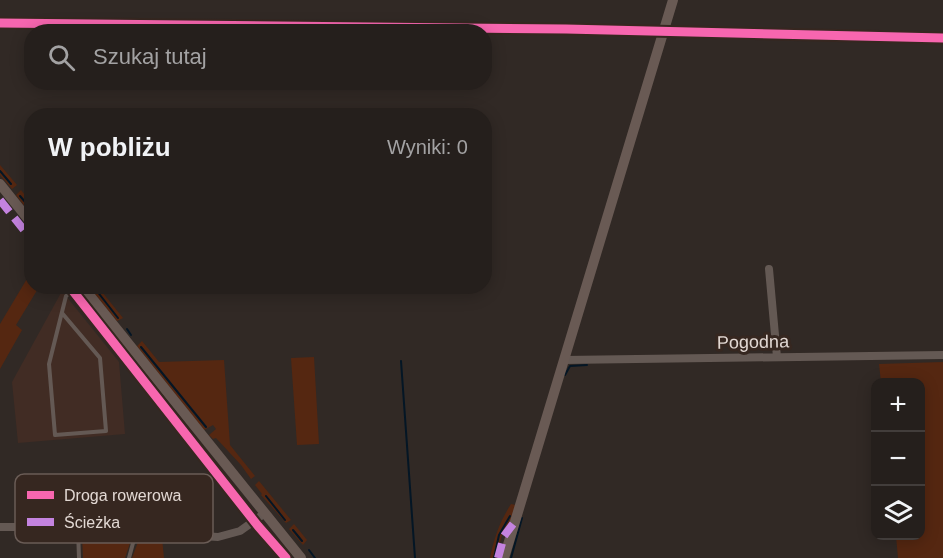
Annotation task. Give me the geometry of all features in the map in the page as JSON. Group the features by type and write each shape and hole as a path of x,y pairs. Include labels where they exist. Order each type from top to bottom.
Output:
{"street":[{"path":"504,558 673,0"},
{"path":"0,23 94,24"},
{"path":"492,28 943,38"},
{"path":"0,184 24,214"},
{"path":"769,269 777,357"},
{"path":"87,294 301,558"},
{"name":"Pogodna","path":"564,360 943,354"},
{"path":"213,537 225,537 240,531 265,513"},
{"path":"0,527 15,527"}],"lane":[{"path":"62,313 100,358 106,430 55,435 50,364 62,313 66,296 69,294"},
{"path":"78,543 79,558"},
{"path":"129,558 133,543"}],"shaded area":[{"path":"0,165 17,185 12,189 0,175"},
{"path":"21,190 24,194 24,206 16,195"},
{"path":"24,284 24,294 35,294 16,325 22,330 0,369 0,324"},
{"path":"60,294 64,294 119,362 125,434 18,443 12,382"},
{"path":"95,294 104,294 123,318 117,321"},
{"path":"142,341 159,362 224,360 230,445 255,476 251,479 216,438 213,439 209,435 216,429 213,425 204,430 137,346"},
{"path":"314,357 319,444 297,445 291,358"},
{"path":"943,362 943,558 898,558 896,540 925,540 925,378 881,378 879,364"},
{"path":"259,481 291,520 286,523 261,495 255,485"},
{"path":"511,504 516,505 511,520 502,535 496,558 490,558 498,530"},
{"path":"294,524 307,540 303,545 289,529"},
{"path":"82,543 130,543 125,558 83,558"},
{"path":"138,543 162,543 164,558 132,558"}],"waterway":[{"path":"0,171 11,184"},
{"path":"20,196 24,201"},
{"path":"99,294 118,318"},
{"path":"127,329 131,335"},
{"path":"141,347 206,427"},
{"path":"401,361 415,558"},
{"path":"565,375 570,366 587,365"},
{"path":"266,496 285,520"},
{"path":"494,558 499,535 510,516"},
{"path":"511,558 522,518"},
{"path":"293,530 302,541"},
{"path":"309,550 315,558"}],"marked path":[{"path":"0,200 24,230"},
{"path":"498,558 504,536 513,524"}],"cycle path":[{"path":"0,23 94,24"},
{"path":"492,28 943,38"},
{"path":"75,294 258,526 286,558"}]}
